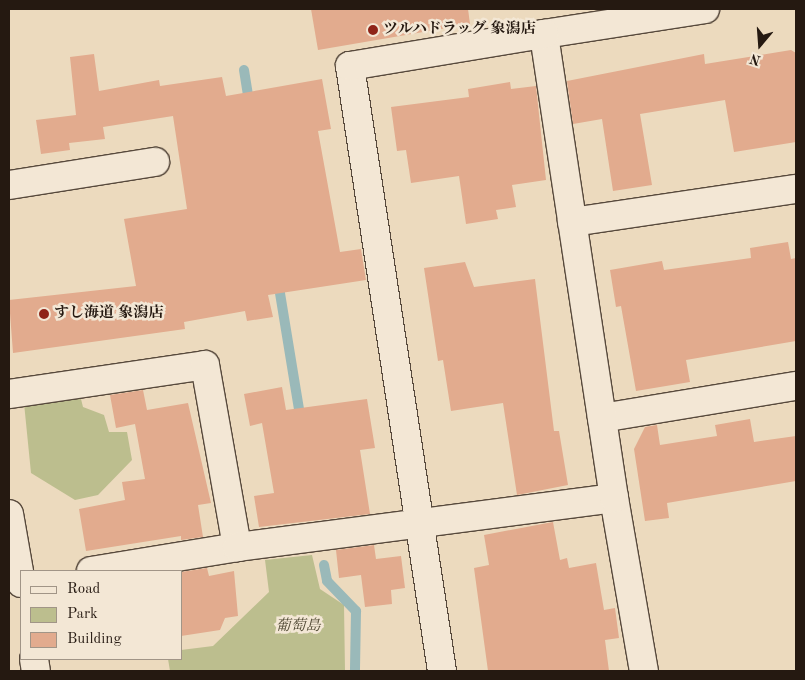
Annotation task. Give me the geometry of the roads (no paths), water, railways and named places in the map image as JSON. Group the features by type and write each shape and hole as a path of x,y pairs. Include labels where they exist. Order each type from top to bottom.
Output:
{"street":[{"path":"442,671 350,66 704,9"},
{"path":"544,34 614,498 644,671"},
{"path":"9,185 156,162"},
{"path":"572,222 796,189"},
{"path":"9,394 205,365 237,547"},
{"path":"602,418 796,386"},
{"path":"97,570 237,547 614,498"},
{"path":"9,514 20,577"}],"waterway":[{"path":"244,70 250,106"},
{"path":"278,281 301,422"},
{"path":"324,565 327,581 356,611 355,671"}],"place":[{"name":"ツルハドラッグ 象潟店","path":"373,30"},
{"name":"すし海道 象潟店","path":"44,314"}],"park label":[{"name":"葡萄島","path":"298,627"}]}
